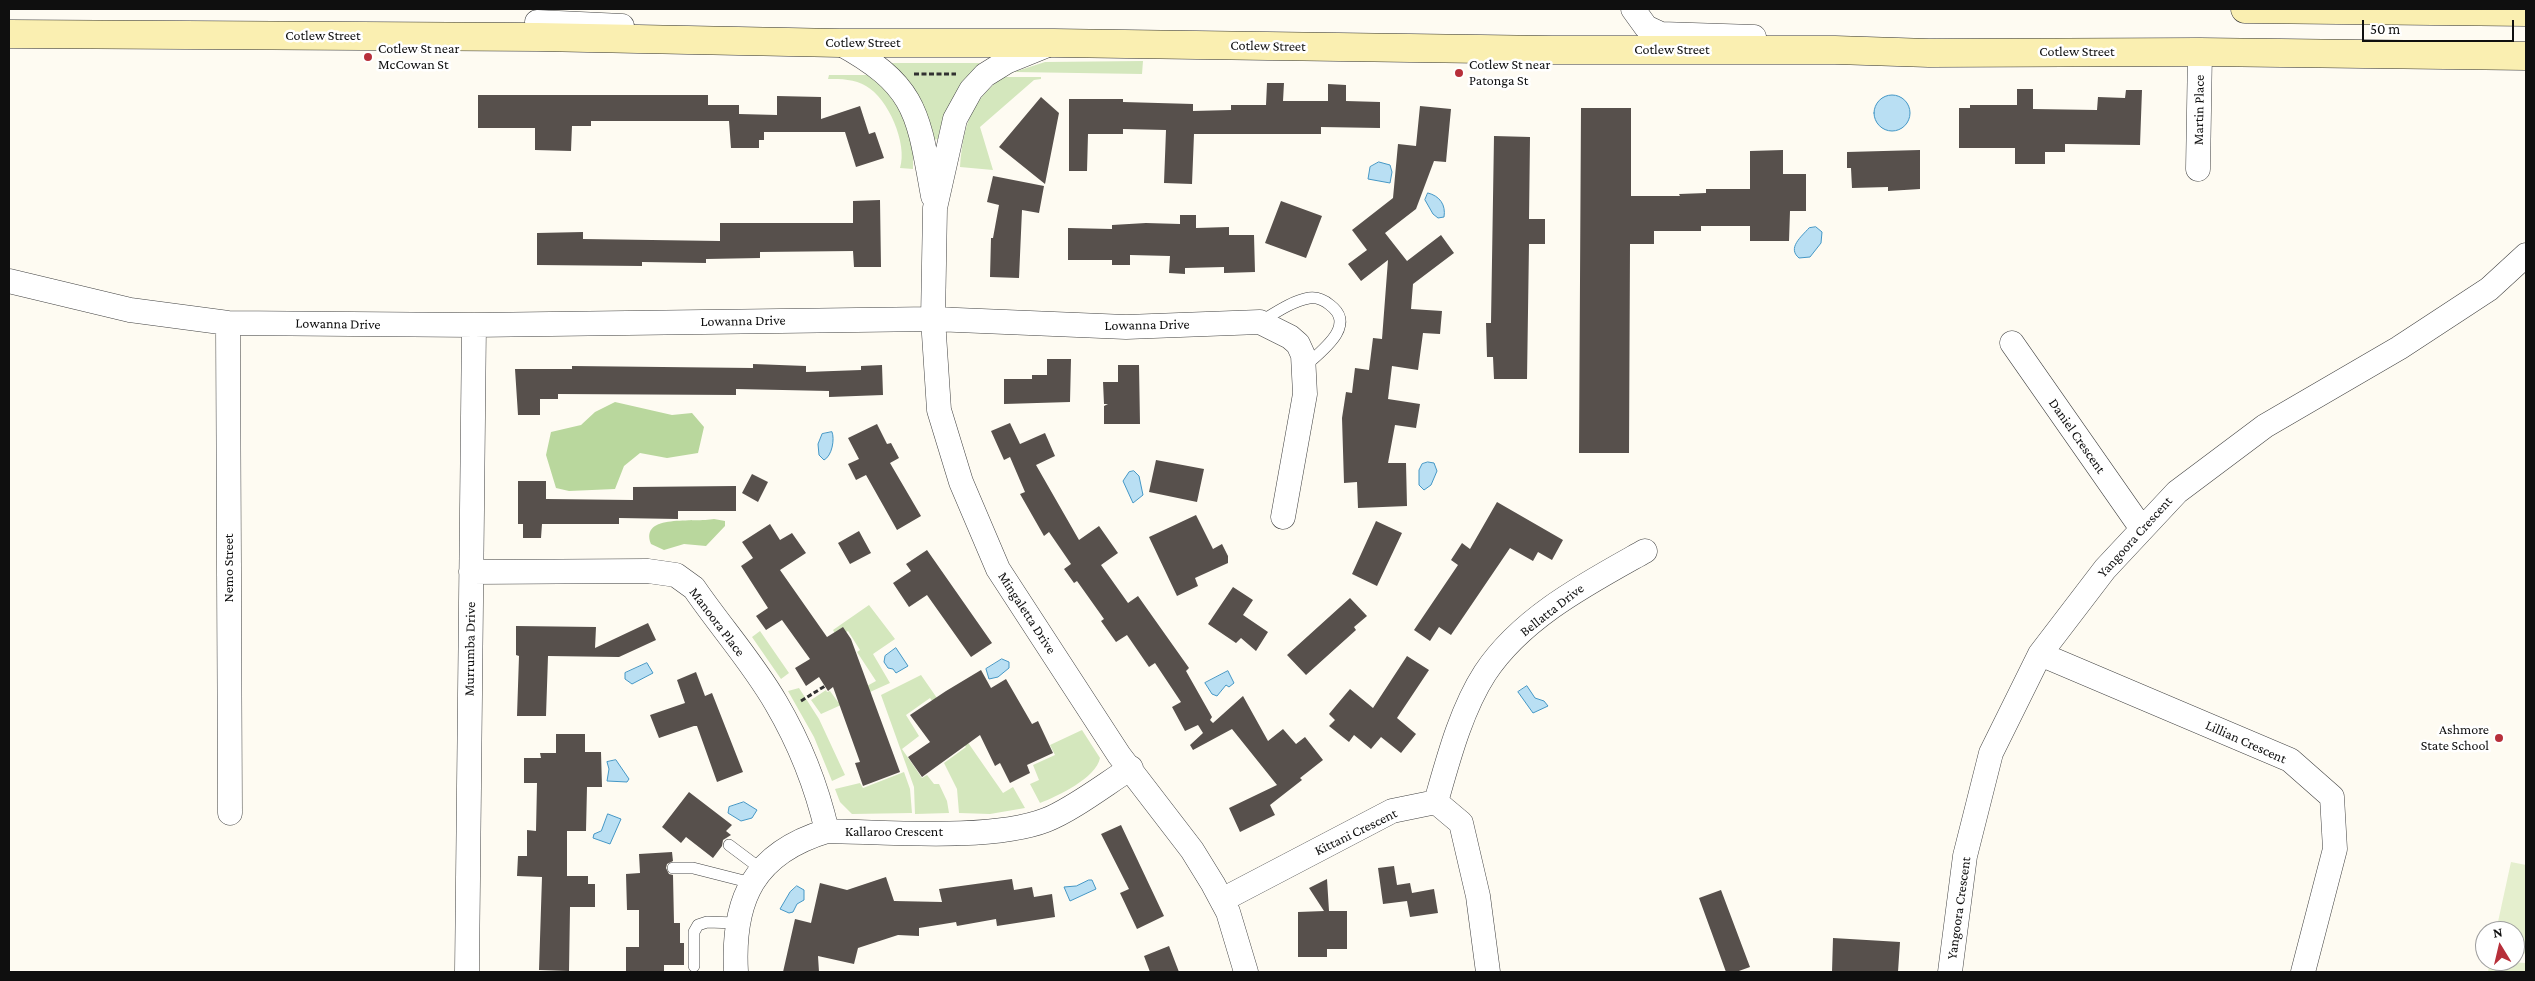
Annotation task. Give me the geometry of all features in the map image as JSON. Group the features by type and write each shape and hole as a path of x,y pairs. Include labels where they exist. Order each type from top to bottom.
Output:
{"main road":[{"path":"2245,9 2526,12"},
{"name":"Cotlew Street","path":"9,34 537,23 712,40 839,43 1054,43 1552,50 1835,50 1929,53 2200,52 2526,56"}],"street":[{"path":"1633,9 1646,27 1661,34 1760,37 1835,50"},
{"name":"Mingaletta Drive","path":"839,43 870,60 894,81 912,105 921,133 935,208"},
{"name":"Mingaletta Drive","path":"1054,43 1006,62 985,75 971,90 955,118 935,208 933,319 939,410 961,482 998,569 1119,756 1131,768 1192,850 1228,912 1246,972"},
{"name":"Martin Place","path":"2198,169 2200,52"},
{"name":"Yangoora Crescent","path":"1950,972 1965,856 1991,753 2040,654 2105,568 2177,492 2265,426 2399,348 2489,290 2526,255"},
{"name":"Lowanna Drive","path":"9,281 130,310 228,323 474,325 933,319 1126,327 1260,322 1278,329 1298,344 1303,355 1305,394 1283,517"},
{"name":"Nemo Street","path":"228,323 230,813"},
{"name":"Murrumba Drive","path":"467,972 474,325"},
{"name":"Daniel Crescent","path":"2012,343 2142,529"},
{"name":"Bellatta Drive","path":"1436,802 1463,717 1485,673 1532,623 1588,582 1645,551"},
{"name":"Manoora Place","path":"471,572 648,571 676,575 694,588 770,694 781,714 802,757 822,806 827,831"},
{"name":"Lillian Crescent","path":"2040,654 2290,760 2332,798 2335,849 2302,972"},
{"name":"Kallaroo Crescent","path":"736,972 737,923 757,876 782,850 810,836 827,831 954,832 1025,827 1048,819 1131,768"},
{"path":"1436,802 1461,823 1478,896 1488,972"},
{"name":"Kittani Crescent","path":"1222,900 1392,811 1436,802"}],"lane":[{"path":"1260,322 1292,304 1310,298 1324,300 1336,309 1341,321 1338,333 1304,367"},
{"path":"729,846 757,876"},
{"path":"673,868 693,868 757,876"},
{"path":"694,966 694,932 698,925 706,922 737,923"}],"path":[{"path":"904,74 963,74"},
{"path":"781,714 825,686"}],"green space":[{"path":"1143,61 1142,74 1014,72 1045,62"},
{"path":"890,63 980,63 953,98 940,128 938,139 934,140 918,98 906,80"},
{"path":"829,75 872,75 886,85 907,118 913,153 913,169 900,168 902,158 899,135 882,100 862,84 848,80 828,79"},
{"path":"1003,77 1041,77 1041,79 1034,80 980,127 993,170 960,167 963,140 970,116 983,96"},
{"path":"615,402 672,415 692,413 704,427 698,453 667,458 640,453 624,466 615,489 569,491 556,488 546,455 551,432 581,425 595,412"},
{"path":"714,519 725,521 725,526 706,546 684,544 664,550 651,544 649,534 653,528 661,524 671,521"},
{"path":"869,605 895,639 873,654 890,683 821,714 811,700 826,690 827,692 830,691 838,702 876,681 857,652 860,650 848,631 837,637 833,630"},
{"path":"760,631 789,673 781,679 752,637"},
{"path":"921,675 1003,793 1013,787 1025,808 990,814 959,813 957,789 944,763 966,747 930,698 906,715 919,736 902,749 922,778 927,775 934,784 939,784 947,801 949,813 915,814 914,787 881,695"},
{"path":"799,688 819,719 845,775 832,781 814,737 788,691"},
{"path":"1082,730 1100,758 1097,765 1084,779 1075,785 1040,803 1030,784 1039,780 1033,765 1055,755 1050,745"},
{"path":"904,772 910,789 912,813 852,814 840,802 835,789 860,783 863,788"},
{"path":"2511,862 2526,865 2526,954 2525,921 2498,921"},
{"path":"2526,963 2526,972 2488,972 2525,971"}],"water":[{"path":"1892,95 1899,96 1905,100 1909,106 1909,120 1905,126 1899,130 1892,131 1885,130 1879,126 1875,120 1874,113 1875,106 1879,100 1885,96"},
{"path":"1379,162 1390,165 1392,172 1390,183 1368,179 1370,167"},
{"path":"1428,193 1436,196 1443,205 1444,217 1438,218 1433,214 1425,200"},
{"path":"1816,227 1822,232 1821,243 1810,257 1799,258 1794,250 1796,243 1809,228"},
{"path":"832,432 832,447 829,455 824,460 819,455 818,444 822,434"},
{"path":"1434,463 1437,471 1431,485 1424,490 1419,485 1419,470 1422,464"},
{"path":"1134,471 1139,476 1143,495 1133,503 1123,481 1129,472"},
{"path":"896,648 908,666 896,673 893,669 888,668 884,662 885,656"},
{"path":"1002,659 1009,662 1009,668 998,677 989,679 986,669"},
{"path":"647,663 653,673 632,684 625,679 625,673"},
{"path":"1228,671 1234,683 1229,687 1226,685 1217,696 1212,694 1205,683"},
{"path":"1527,686 1535,698 1544,701 1548,706 1533,713 1518,692"},
{"path":"616,760 629,779 627,782 607,781 609,769 607,762"},
{"path":"744,802 757,810 752,818 741,821 728,813 729,807"},
{"path":"608,814 621,819 610,844 593,838 594,834 601,831"},
{"path":"1092,880 1096,889 1070,901 1064,887 1076,886"},
{"path":"797,886 804,890 804,900 797,904 793,912 789,913 780,909 790,892"}],"building":[{"path":"1267,83 1284,83 1283,101 1328,101 1328,84 1346,85 1346,101 1380,102 1380,128 1321,127 1321,134 1194,134 1192,184 1164,183 1166,130 1123,129 1123,134 1088,134 1087,171 1069,171 1069,99 1123,99 1123,102 1193,104 1193,111 1231,110 1231,105 1266,105"},
{"path":"2017,89 2033,89 2033,109 2097,110 2098,97 2125,98 2126,90 2142,90 2140,145 2065,144 2065,152 2045,152 2045,164 2015,164 2015,148 1959,148 1959,108 1970,108 1970,105 2017,105"},
{"path":"478,95 708,95 708,105 739,105 739,114 777,115 777,96 821,97 821,119 860,106 869,134 875,132 884,158 856,167 845,132 764,132 764,140 759,140 759,148 731,148 729,121 591,121 591,126 572,126 571,151 535,150 535,128 478,128"},
{"path":"1041,97 1059,113 1045,184 999,147"},
{"path":"1420,106 1451,109 1446,162 1434,161 1416,209 1385,233 1407,261 1441,235 1454,253 1413,284 1411,309 1442,311 1440,334 1423,333 1418,370 1392,366 1388,399 1420,404 1416,428 1395,425 1388,463 1406,463 1407,506 1358,508 1357,482 1344,483 1342,418 1346,392 1352,393 1355,368 1369,370 1373,338 1382,339 1388,260 1361,281 1348,264 1367,250 1352,230 1393,198 1398,144 1416,146"},
{"path":"1581,108 1631,108 1631,196 1680,196 1679,194 1706,193 1706,189 1750,189 1750,151 1783,150 1783,174 1806,174 1806,211 1790,211 1789,241 1750,241 1750,226 1701,226 1701,231 1654,231 1654,244 1630,244 1629,453 1579,453"},
{"path":"1494,136 1530,137 1529,219 1545,219 1545,244 1529,244 1527,379 1494,379 1493,357 1487,357 1486,323 1491,323"},
{"path":"1920,150 1920,189 1888,191 1888,187 1852,188 1851,168 1847,168 1847,152"},
{"path":"993,176 1044,186 1039,213 1022,210 1019,278 990,277 991,238 993,238 999,205 987,202"},
{"path":"880,200 881,267 854,267 853,251 760,252 760,258 706,259 706,263 642,262 642,266 537,265 537,233 583,232 583,239 720,241 720,223 853,223 853,201"},
{"path":"1281,201 1322,216 1306,258 1265,243"},
{"path":"1180,215 1196,215 1196,228 1229,227 1229,235 1254,235 1255,272 1224,273 1224,267 1185,268 1185,274 1169,273 1170,256 1130,255 1130,265 1112,265 1112,260 1068,260 1068,228 1112,229 1112,225 1180,224"},
{"path":"1047,359 1071,359 1070,402 1004,404 1004,379 1032,379 1032,375 1047,375"},
{"path":"753,364 806,366 806,372 861,370 861,366 882,365 883,395 829,397 829,391 736,389 736,395 558,394 558,399 540,399 540,415 518,415 515,369 572,369 572,366 753,368"},
{"path":"1118,365 1139,365 1140,424 1104,424 1104,406 1108,404 1104,404 1103,382 1118,382"},
{"path":"1010,423 1020,444 1045,433 1055,456 1036,465 1079,540 1099,526 1118,553 1101,565 1128,603 1138,596 1189,668 1186,671 1212,717 1210,720 1213,723 1243,696 1268,741 1283,729 1296,744 1305,737 1323,760 1300,778 1302,780 1270,805 1275,815 1240,832 1229,808 1277,785 1232,729 1193,750 1190,745 1203,733 1198,725 1185,731 1172,707 1181,702 1155,663 1149,667 1127,635 1116,642 1101,621 1104,619 1077,581 1074,583 1064,569 1071,564 1049,532 1044,536 1020,494 1025,492 1010,457 1004,460 991,431"},
{"path":"877,424 887,444 891,443 899,458 890,463 921,516 897,530 866,475 856,480 848,464 859,459 848,438"},
{"path":"1156,460 1204,469 1197,502 1149,492"},
{"path":"752,474 768,482 758,502 742,493"},
{"path":"518,481 546,481 546,499 633,500 633,487 736,486 736,511 678,511 678,519 619,518 619,524 542,524 541,538 523,538 523,524 518,524"},
{"path":"1497,502 1563,540 1552,560 1538,552 1533,561 1510,548 1451,635 1439,627 1430,641 1414,630 1458,565 1451,560 1462,543 1470,549"},
{"path":"1196,515 1213,549 1222,544 1228,556 1228,563 1195,578 1198,586 1177,596 1149,537"},
{"path":"1376,521 1402,533 1377,586 1352,574"},
{"path":"770,524 780,540 792,533 806,553 780,570 827,637 843,627 851,639 900,772 863,786 855,763 860,762 833,687 828,691 819,677 806,686 795,668 810,659 782,620 766,630 756,616 768,608 741,566 753,558 742,542"},
{"path":"859,531 871,553 850,564 838,543"},
{"path":"927,550 992,643 971,657 927,595 909,607 893,583 911,571 906,564"},
{"path":"1233,587 1253,600 1243,615 1268,632 1256,651 1241,638 1236,643 1208,624"},
{"path":"1350,598 1367,616 1354,627 1356,630 1306,675 1287,655"},
{"path":"648,623 656,640 619,657 548,656 546,716 517,716 519,656 516,655 516,626 596,627 595,648"},
{"path":"1407,656 1429,670 1397,718 1416,734 1401,753 1381,737 1371,749 1354,735 1349,742 1329,726 1335,720 1329,714 1350,689 1373,708"},
{"path":"981,670 991,688 1006,679 1032,724 1038,721 1053,753 1027,765 1030,773 1010,783 1000,763 995,766 980,735 922,777 908,757 930,742 910,715"},
{"path":"696,672 705,696 712,693 743,772 717,782 697,726 659,738 650,715 685,703 677,680"},
{"path":"556,734 585,734 585,752 601,752 602,787 587,787 586,831 567,831 567,876 588,876 588,884 595,884 595,907 570,907 569,971 539,970 542,877 517,876 518,856 527,856 527,830 536,831 537,783 524,783 524,758 541,758 540,753 556,753"},
{"path":"689,792 732,825 726,831 731,835 723,840 722,846 713,858 686,837 681,843 662,827"},
{"path":"1121,825 1164,916 1137,929 1120,893 1129,889 1101,834"},
{"path":"672,852 673,861 667,864 666,868 669,874 673,875 674,923 680,923 680,943 684,943 684,965 664,965 664,972 626,972 626,947 639,947 639,910 627,910 626,874 640,873 639,854"},
{"path":"1394,866 1397,885 1410,883 1412,893 1434,889 1438,913 1410,917 1407,901 1383,904 1378,868"},
{"path":"886,877 894,901 942,902 939,889 1012,879 1014,890 1032,887 1034,897 1052,894 1055,917 997,926 996,919 957,926 956,922 919,928 919,936 898,935 858,948 854,964 818,956 819,972 783,972 795,919 811,923 820,883 847,890"},
{"path":"1327,879 1329,911 1347,911 1347,949 1327,949 1327,957 1298,957 1298,912 1324,911 1309,888"},
{"path":"1721,890 1750,967 1736,972 1726,972 1699,898"},
{"path":"1833,938 1900,942 1898,972 1832,972"},
{"path":"1169,946 1179,972 1150,972 1144,956"}],"place":[{"name":"Cotlew St near McCowan St","path":"368,57"},
{"name":"Cotlew St near Patonga St","path":"1459,73"},
{"name":"Ashmore State School","path":"2499,738"}]}
